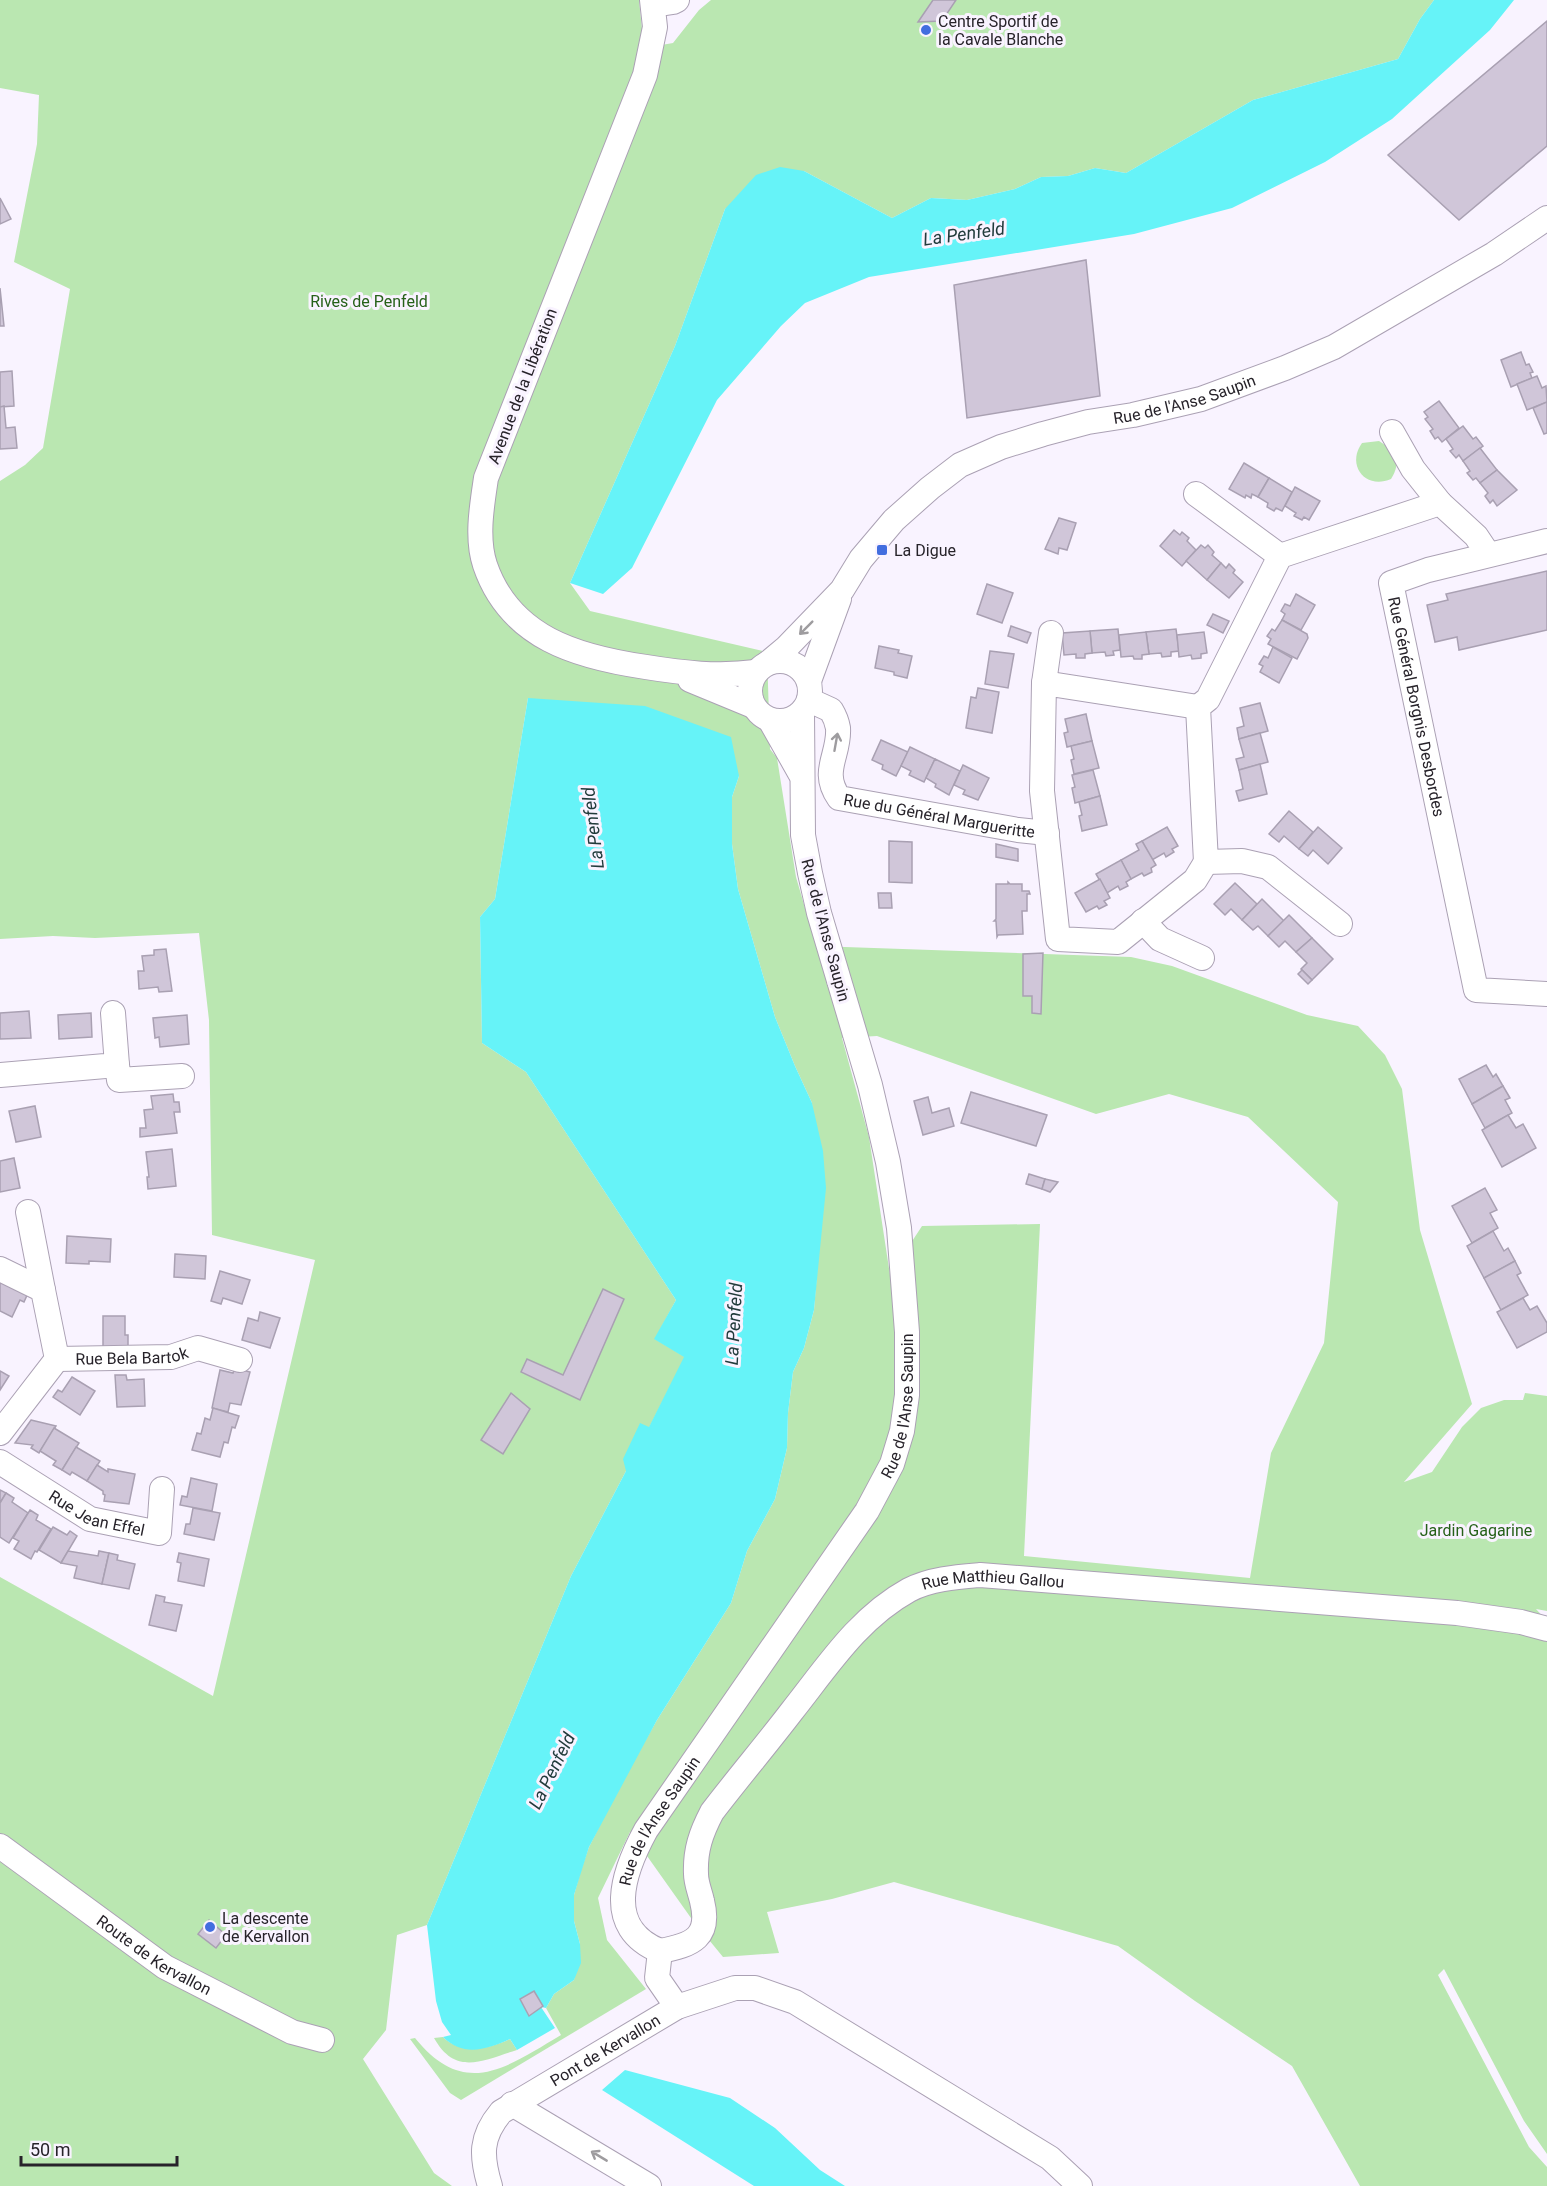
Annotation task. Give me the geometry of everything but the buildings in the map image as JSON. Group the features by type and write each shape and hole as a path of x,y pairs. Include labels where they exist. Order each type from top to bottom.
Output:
{"street":[{"path":"653,2 677,0"},
{"name":"Avenue de la Libération","path":"653,2 655,27 645,75 486,478 481,530 484,562 490,577 512,612 527,626 563,647 591,657 668,671 722,675 762,668"},
{"name":"Rue de l'Anse Saupin","path":"762,668 786,648 842,590 861,559 931,474 960,465 1001,447 1088,422 1133,415 1201,399 1295,364 1334,347 1494,254 1547,218"},
{"path":"1392,432 1413,469 1440,503 1476,536 1488,554"},
{"path":"1196,494 1280,555"},
{"path":"1044,683 1198,707 1208,699 1280,555 1440,503"},
{"name":"Rue Général Borgnis Desbordes","path":"1547,541 1428,570 1390,583 1476,990 1547,994"},
{"name":"Rue de l'Anse Saupin","path":"660,1951 639,1940 629,1928 624,1914 622,1896 633,1854 646,1830 867,1511 892,1464 902,1431 907,1395 907,1332 903,1274 899,1228 888,1161 870,1085 819,913 803,835 801,775 807,698 842,590"},
{"name":"Rue du Général Margueritte","path":"1051,633 1044,683 1042,791 1058,939 1118,942 1195,880 1206,862"},
{"path":"778,660 789,661 804,672 807,698 789,720 779,722 761,713 750,697 750,686 762,668 778,660"},
{"name":"Avenue de la Libération","path":"668,671 761,713"},
{"name":"Rue du Général Margueritte","path":"807,698 831,710 836,720 838,729 831,772 832,787 839,798 1018,830 1047,833"},
{"path":"1198,707 1206,862 1242,861 1268,867 1340,924"},
{"name":"Rue de l'Anse Saupin","path":"761,713 801,775"},
{"path":"1143,921 1160,939 1202,958"},
{"path":"114,1013 118,1080 182,1076"},
{"path":"0,1075 117,1065"},
{"path":"0,1433 57,1359 28,1212"},
{"path":"0,1269 43,1290"},
{"name":"Rue Bela Bartok","path":"57,1359 171,1357 198,1348 240,1359"},
{"name":"Rue Jean Effel","path":"0,1462 90,1519 159,1533 162,1489"},
{"name":"Rue Matthieu Gallou","path":"660,1951 692,1941 705,1926 703,1902 696,1877 696,1857 700,1836 712,1812 849,1638 877,1612 908,1591 923,1584 955,1577 980,1575 1457,1612 1521,1622 1547,1629"},
{"name":"Route de Kervallon","path":"0,1845 165,1967 292,2031 322,2040"},
{"path":"660,1951 657,1978 677,2007"},
{"name":"Pont de Kervallon","path":"490,2186 483,2154 485,2138 492,2122 501,2112 677,2007 735,1988 755,1988 789,1999 1050,2158 1080,2186"},
{"path":"522,2098 649,2186"}],"green space":[{"name":"Rives de Penfeld","path":"0,0 639,0 644,48 673,43 699,10 711,0 1434,0 1420,19 1398,59 1253,100 1126,173 1095,168 1068,176 1041,177 1015,189 967,200 931,198 892,218 804,171 725,209 675,346 570,583 590,611 767,652 770,749 777,758 796,877 816,946 1131,957 1172,966 1307,1015 1358,1026 1385,1055 1402,1089 1420,1230 1472,1404 1404,1482 1432,1472 1462,1427 1481,1408 1504,1400 1523,1400 1525,1393 1547,1396 1547,1611 1536,1609 1547,1621 1547,2154 1524,2121 1444,1969 1438,1975 1529,2147 1547,2167 1547,2186 1360,2186 1292,2066 1118,1946 894,1882 832,1899 767,1912 779,1953 723,1957 691,1918 630,1832 598,1898 607,1940 646,1989 461,2100 450,2093 410,2039 415,2038 433,2057 451,2068 469,2073 487,2072 504,2066 561,2035 546,2008 554,1994 574,1980 580,1944 574,1921 574,1895 589,1847 618,1789 657,1720 731,1603 747,1551 775,1499 787,1448 793,1372 804,1348 814,1310 819,1249 812,1103 775,1017 738,889 732,844 732,797 739,776 528,698 495,899 480,917 482,1043 526,1072 676,1300 655,1339 685,1357 649,1428 640,1424 626,1471 571,1576 427,1925 397,1935 386,2030 363,2059 434,2173 452,2186 0,2186 0,1577 213,1696 315,1260 212,1235 209,1020 199,933 95,938 53,936 0,939 0,481 25,465 43,448 70,289 14,262 37,144 39,95 0,88","holes":["877,1036 1096,1114 1169,1094 1248,1117 1338,1202 1324,1343 1271,1453 1250,1578 1024,1556 1040,1224 922,1226 890,1275 869,1137 842,1038"]},
{"path":"1379,441 1390,449 1397,462 1391,479 1382,482 1366,478 1357,467 1356,459 1362,443"},
{"path":"443,2037 450,2043 467,2048 484,2048 510,2039 517,2050 482,2061 461,2062 451,2058 442,2050 434,2038"}],"water":[{"name":"La Penfeld","path":"1434,0 1514,0 1490,30 1392,119 1325,162 1232,208 1134,234 869,277 805,303 781,326 717,400 632,568 603,594 570,583 675,346 725,209 756,175 780,167 804,171 892,218 931,198 967,200 1015,189 1041,177 1068,176 1095,168 1126,173 1253,100 1398,59 1420,19"},
{"name":"La Penfeld","path":"528,698 645,706 731,737 739,776 732,797 732,844 738,889 775,1017 812,1103 823,1151 826,1188 814,1310 804,1348 793,1372 787,1448 775,1499 747,1551 731,1603 657,1720 589,1847 574,1895 574,1921 580,1944 581,1963 574,1980 554,1994 546,2008 541,2007 555,2028 517,2050 510,2039 475,2050 459,2047 443,2037 451,2035 442,2022 436,2001 427,1925 571,1576 626,1471 623,1459 640,1423 649,1427 684,1357 654,1339 676,1300 526,1072 482,1043 480,917 495,899"},
{"path":"625,2070 730,2098 775,2128 820,2170 845,2186 754,2186 602,2090"}],"place":[{"name":"Centre Sportif de la Cavale Blanche","path":"926,30"},
{"name":"La Digue","path":"882,550"},
{"name":"La descente de Kervallon","path":"210,1927"}],"park label":[{"name":"Jardin Gagarine","path":"1476,1530"}]}
